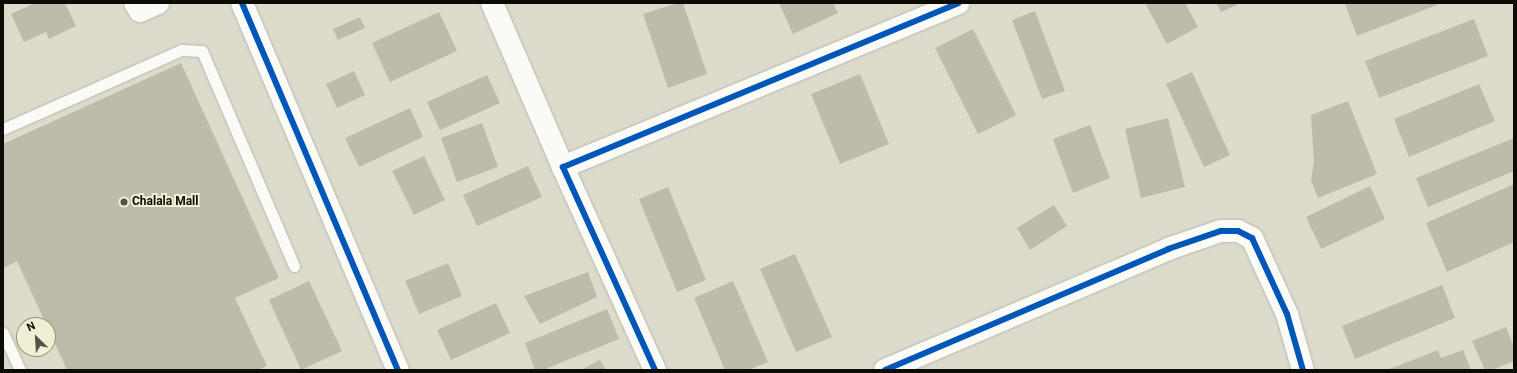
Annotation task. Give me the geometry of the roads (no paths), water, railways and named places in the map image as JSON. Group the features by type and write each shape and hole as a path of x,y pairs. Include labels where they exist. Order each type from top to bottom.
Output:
{"street":[{"path":"135,3 140,11 158,3"},
{"path":"242,3 398,370"},
{"path":"492,3 563,167 655,370"},
{"path":"563,167 958,3"},
{"path":"885,370 1168,249 1221,231 1238,231 1252,238 1284,307 1303,370"}],"lane":[{"path":"3,129 180,50 202,51 294,266"},
{"path":"3,333 20,370"}],"place":[{"name":"Chalala Mall","path":"124,202"}]}
